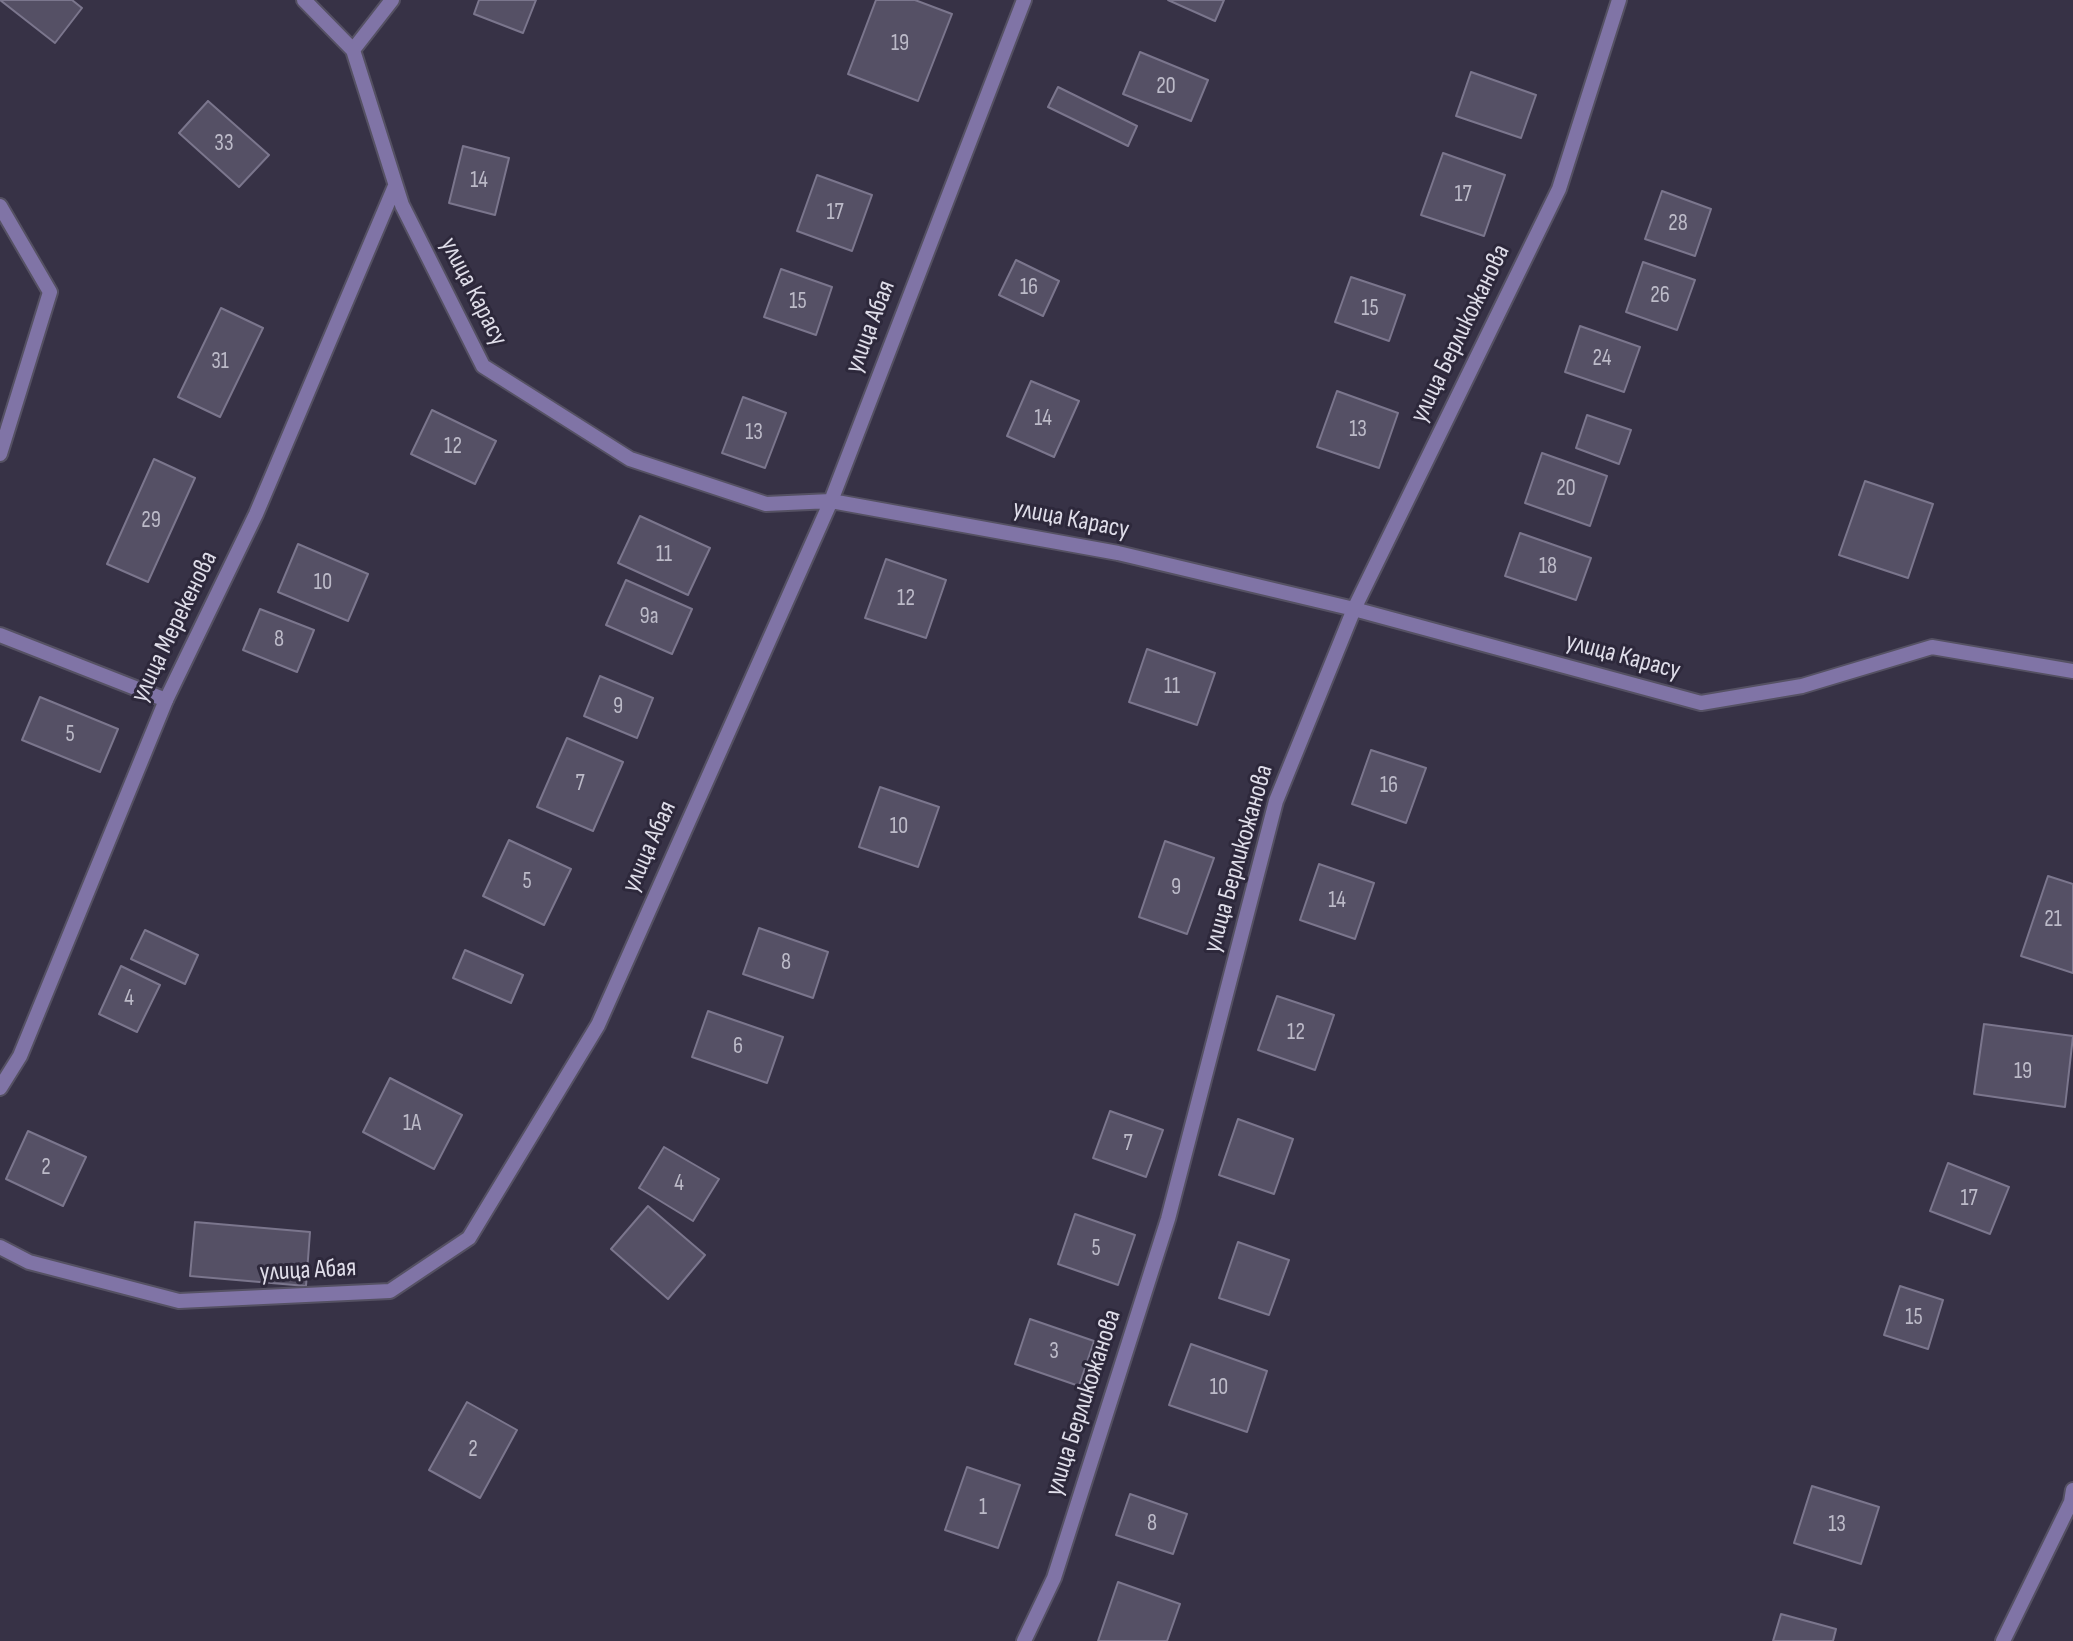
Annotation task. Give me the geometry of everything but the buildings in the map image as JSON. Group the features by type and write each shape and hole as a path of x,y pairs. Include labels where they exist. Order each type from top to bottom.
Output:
{"street":[{"name":"улица Карасу","path":"304,0 353,50 402,205 483,366 630,459 766,504 831,501 1118,553 1354,609 1702,703 1802,686 1932,647 2073,671"},
{"path":"353,50 392,0"},
{"name":"улица Абая","path":"0,1247 29,1262 179,1301 390,1291 469,1238 598,1025 831,501 1024,0"},
{"name":"улица Берликожанова","path":"1024,1641 1054,1578 1168,1219 1276,801 1354,609 1559,189 1619,0"},
{"name":"улица Мерекенова","path":"0,1088 20,1056 166,700 256,514 395,186"},
{"path":"0,206 50,292 0,454"},
{"path":"0,635 166,700"},
{"path":"2003,1641 2071,1502 2073,1490"}]}
